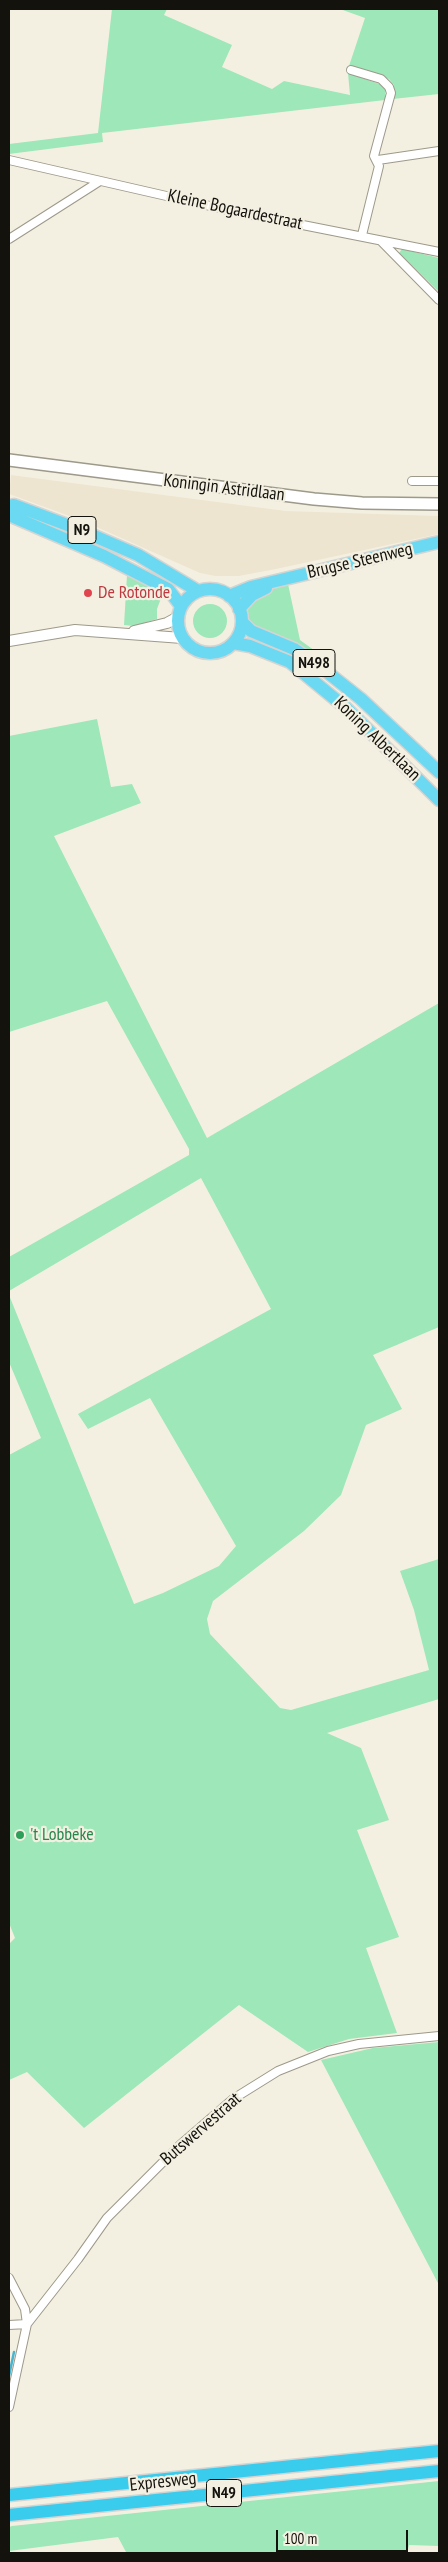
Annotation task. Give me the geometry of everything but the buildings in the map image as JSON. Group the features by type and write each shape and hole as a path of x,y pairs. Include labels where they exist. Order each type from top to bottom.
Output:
{"highway":[{"name":"Expresweg","path":"9,2495 439,2451"},
{"name":"Expresweg","path":"9,2515 439,2471"}],"main road":[{"name":"Koningin Astridlaan","path":"9,460 314,499 362,503 439,504"},
{"name":"N9","path":"9,506 14,505 78,528 138,555 198,591"},
{"name":"N9","path":"9,515 104,556 168,589 180,612"},
{"name":"Brugse Steenweg","path":"229,596 281,579 439,542"},
{"name":"Brugse Steenweg","path":"233,643 238,637 240,616 252,595 281,579"},
{"path":"233,643 219,652 202,652 194,649 182,638 180,612 186,600 198,591 216,590 229,596 240,616"},
{"name":"Koning Albertlaan","path":"240,616 251,631 294,650 327,672 361,699 439,772"},
{"name":"Koning Albertlaan","path":"233,643 250,646 290,662 346,708 439,800"}],"street":[{"path":"351,70 381,79 389,87 391,93 374,156 378,160 379,166 362,236"},
{"path":"378,160 439,151"},
{"name":"Kleine Bogaardestraat","path":"9,160 232,211 439,252"},
{"path":"9,239 100,181"},
{"path":"380,240 439,300"},
{"path":"412,481 439,481"},
{"path":"123,632 160,625 180,612"},
{"path":"9,641 65,630 123,632 182,638"},
{"name":"Butswervestraat","path":"27,2324 73,2266 107,2218 181,2144 233,2098 278,2071 328,2051 359,2044 439,2036"},
{"path":"9,2278 25,2308 27,2324 9,2407"},
{"path":"9,2325 27,2324"}],"shaded area":[{"path":"11,475 286,511 439,516 439,534 239,576 215,576 200,573 83,521 9,494"}],"green space":[{"path":"112,9 167,9 164,15 232,45 222,67 272,89 284,81 350,95 348,73 385,86 385,100 102,133 103,142 9,154 9,144 98,133"},
{"path":"340,9 439,9 439,94 393,99 394,85 389,79 349,66 365,18"},
{"path":"402,249 439,258 439,292 399,253"},
{"path":"127,575 163,593 157,609 157,619 134,626 124,625"},
{"path":"281,584 288,584 300,640 329,661 325,665 258,632 246,618 250,602"},
{"path":"210,604 217,605 222,609 226,614 226,628 222,633 217,637 210,638 203,637 198,633 194,628 193,621 194,614 198,609 203,605"},
{"path":"97,719 111,787 132,784 141,803 54,836 207,1138 439,1003 439,1327 373,1355 402,1409 366,1425 341,1495 304,1531 213,1601 207,1619 210,1634 280,1708 291,1710 429,1670 414,1610 400,1571 439,1559 439,1699 327,1733 361,1748 389,1820 357,1830 399,1937 366,1948 397,2033 349,2039 308,2052 239,2005 84,2128 27,2072 9,2080 9,1944 15,1938 9,1923 9,1455 41,1438 9,1362 9,1295 134,1604 163,1593 219,1566 236,1546 150,1398 88,1429 78,1414 271,1309 201,1178 9,1291 9,1257 189,1155 189,1149 107,1001 9,1032 9,736"},
{"path":"439,2042 439,2285 321,2060 373,2048"},
{"path":"439,2481 439,2546 409,2545 407,2553 121,2553 126,2552 118,2537 9,2551 9,2527 12,2526"}],"waterway":[{"path":"9,2376 14,2352"}],"place":[{"name":"De Rotonde","path":"88,593"},
{"name":"'t Lobbeke","path":"20,1835"}]}
